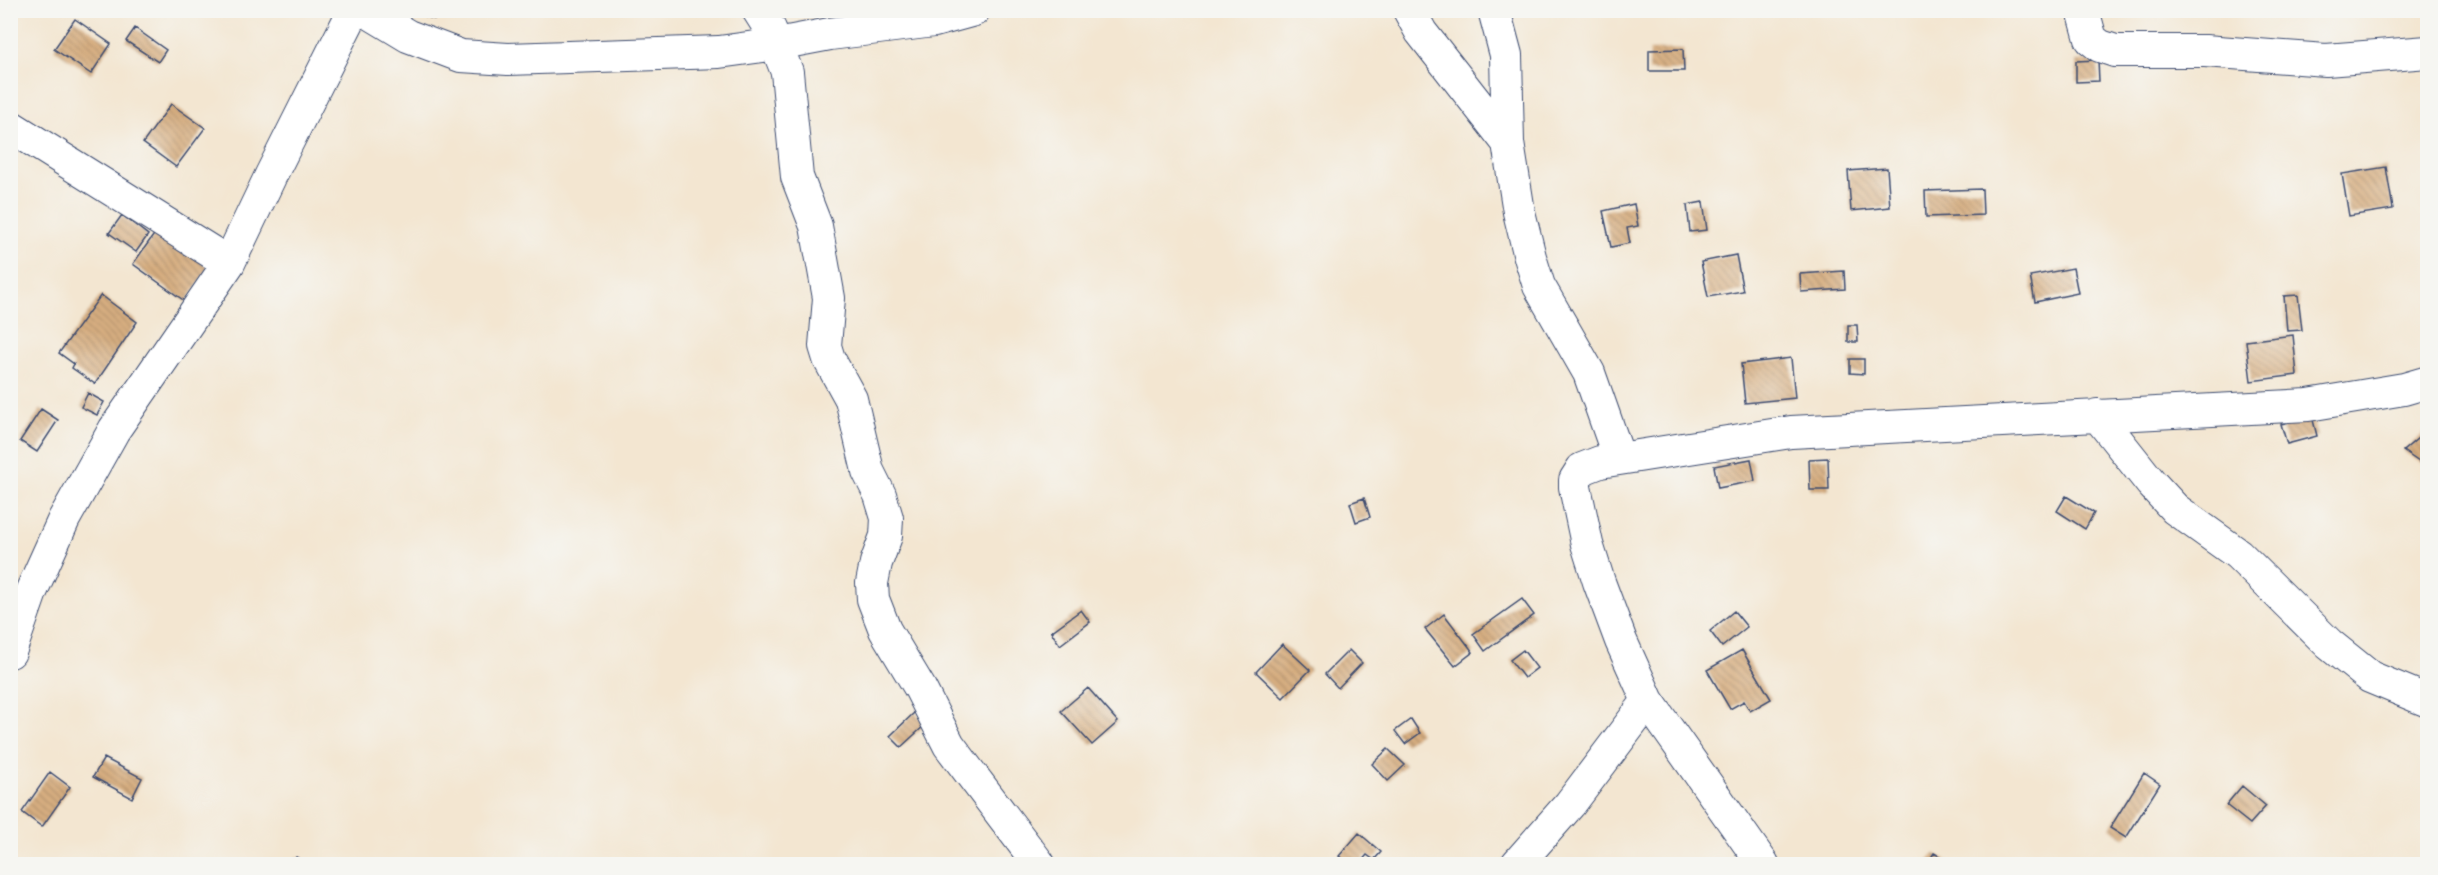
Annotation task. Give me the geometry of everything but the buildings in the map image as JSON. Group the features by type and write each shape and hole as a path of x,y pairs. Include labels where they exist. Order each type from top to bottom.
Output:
{"street":[{"path":"10,652 31,592 75,499 114,430 229,263 354,10"},
{"path":"364,10 408,36 461,56 508,59 719,51 934,21 974,10"},
{"path":"758,10 777,44 787,72 797,177 816,226 830,298 825,346 851,399 868,471 880,495 887,518 886,536 876,563 872,583 873,600 885,630 920,688 949,745 1039,864"},
{"path":"1409,10 1421,32 1508,143"},
{"path":"1494,10 1506,55 1508,143 1519,212 1539,286 1588,373 1619,458"},
{"path":"2084,10 2091,39 2100,46 2115,51 2205,51 2326,60 2427,52"},
{"path":"10,126 229,263"},
{"path":"1763,864 1648,701 1621,641 1587,544 1575,487 1575,480 1582,469 1619,458 1791,432 2308,405 2404,389 2427,382"},
{"path":"2097,416 2175,509 2238,554 2329,645 2370,677 2427,701"},
{"path":"1517,864 1570,804 1648,701"}]}
